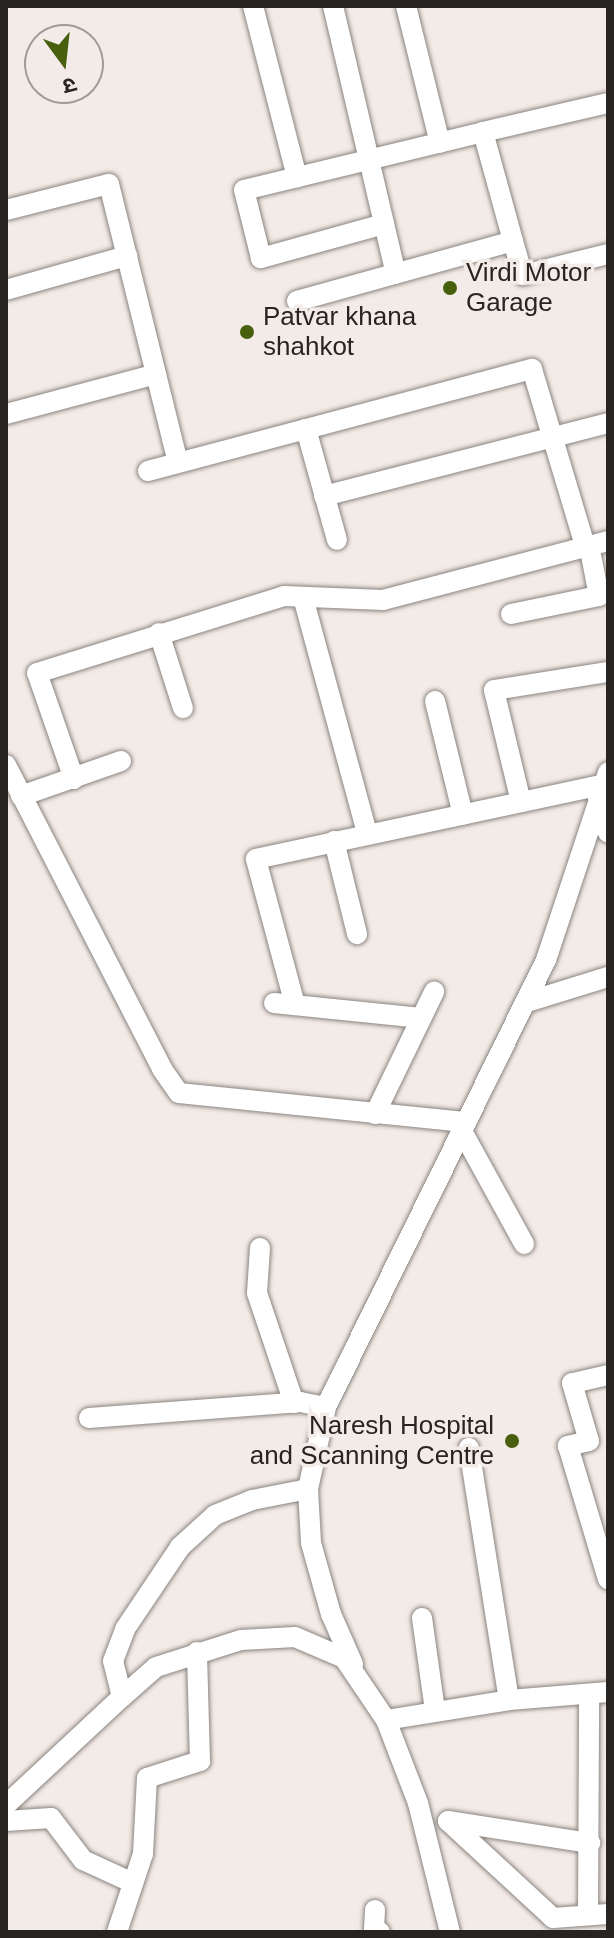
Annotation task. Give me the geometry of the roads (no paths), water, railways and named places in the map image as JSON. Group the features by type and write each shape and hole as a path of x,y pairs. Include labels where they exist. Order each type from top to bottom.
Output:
{"street":[{"path":"253,6 297,177"},
{"path":"333,6 396,274"},
{"path":"406,6 440,143"},
{"path":"384,224 261,258 244,190 608,103"},
{"path":"483,132 523,275 608,254"},
{"path":"6,210 109,184 178,462"},
{"path":"297,301 513,241"},
{"path":"6,290 127,256"},
{"path":"148,471 532,369 551,437 594,544 599,596 511,614"},
{"path":"6,414 156,374"},
{"path":"324,496 608,423"},
{"path":"306,429 337,540"},
{"path":"74,779 37,673 284,596 304,601 383,600 594,544"},
{"path":"304,601 367,833"},
{"path":"159,633 183,708"},
{"path":"521,802 494,690 608,672"},
{"path":"435,701 463,815"},
{"path":"21,796 121,761"},
{"path":"6,765 162,1069 179,1093 464,1126"},
{"path":"421,1018 285,1004 256,859 604,785"},
{"path":"604,785 608,832"},
{"path":"450,1932 425,1826 386,1720 357,1671 331,1614 311,1543 308,1489 326,1407 527,1002 566,907 604,785"},
{"path":"334,841 357,934"},
{"path":"527,1002 608,977"},
{"path":"375,1114 434,992"},
{"path":"464,1126 524,1244"},
{"path":"260,1248 257,1293 294,1403"},
{"path":"607,1570 568,1446 589,1441 572,1383 608,1375"},
{"path":"89,1418 294,1403 326,1407"},
{"path":"469,1448 509,1700"},
{"path":"122,1697 113,1661 121,1640 180,1547 215,1515 252,1500 308,1489"},
{"path":"422,1618 435,1710"},
{"path":"6,1805 156,1667 241,1640 295,1637 328,1648 357,1671"},
{"path":"117,1932 143,1854 147,1778 200,1761 197,1652"},
{"path":"386,1720 509,1700 599,1693 590,1843 598,1914 553,1925 448,1821"},
{"path":"6,1821 51,1818 83,1860 133,1883"},
{"path":"425,1826 448,1821 590,1843"},
{"path":"375,1910 374,1930 380,1932"}],"place":[{"name":"Virdi Motor Garage","path":"450,288"},
{"name":"Patvar khana shahkot","path":"247,332"},
{"name":"Naresh Hospital and Scanning Centre","path":"512,1441"}]}
